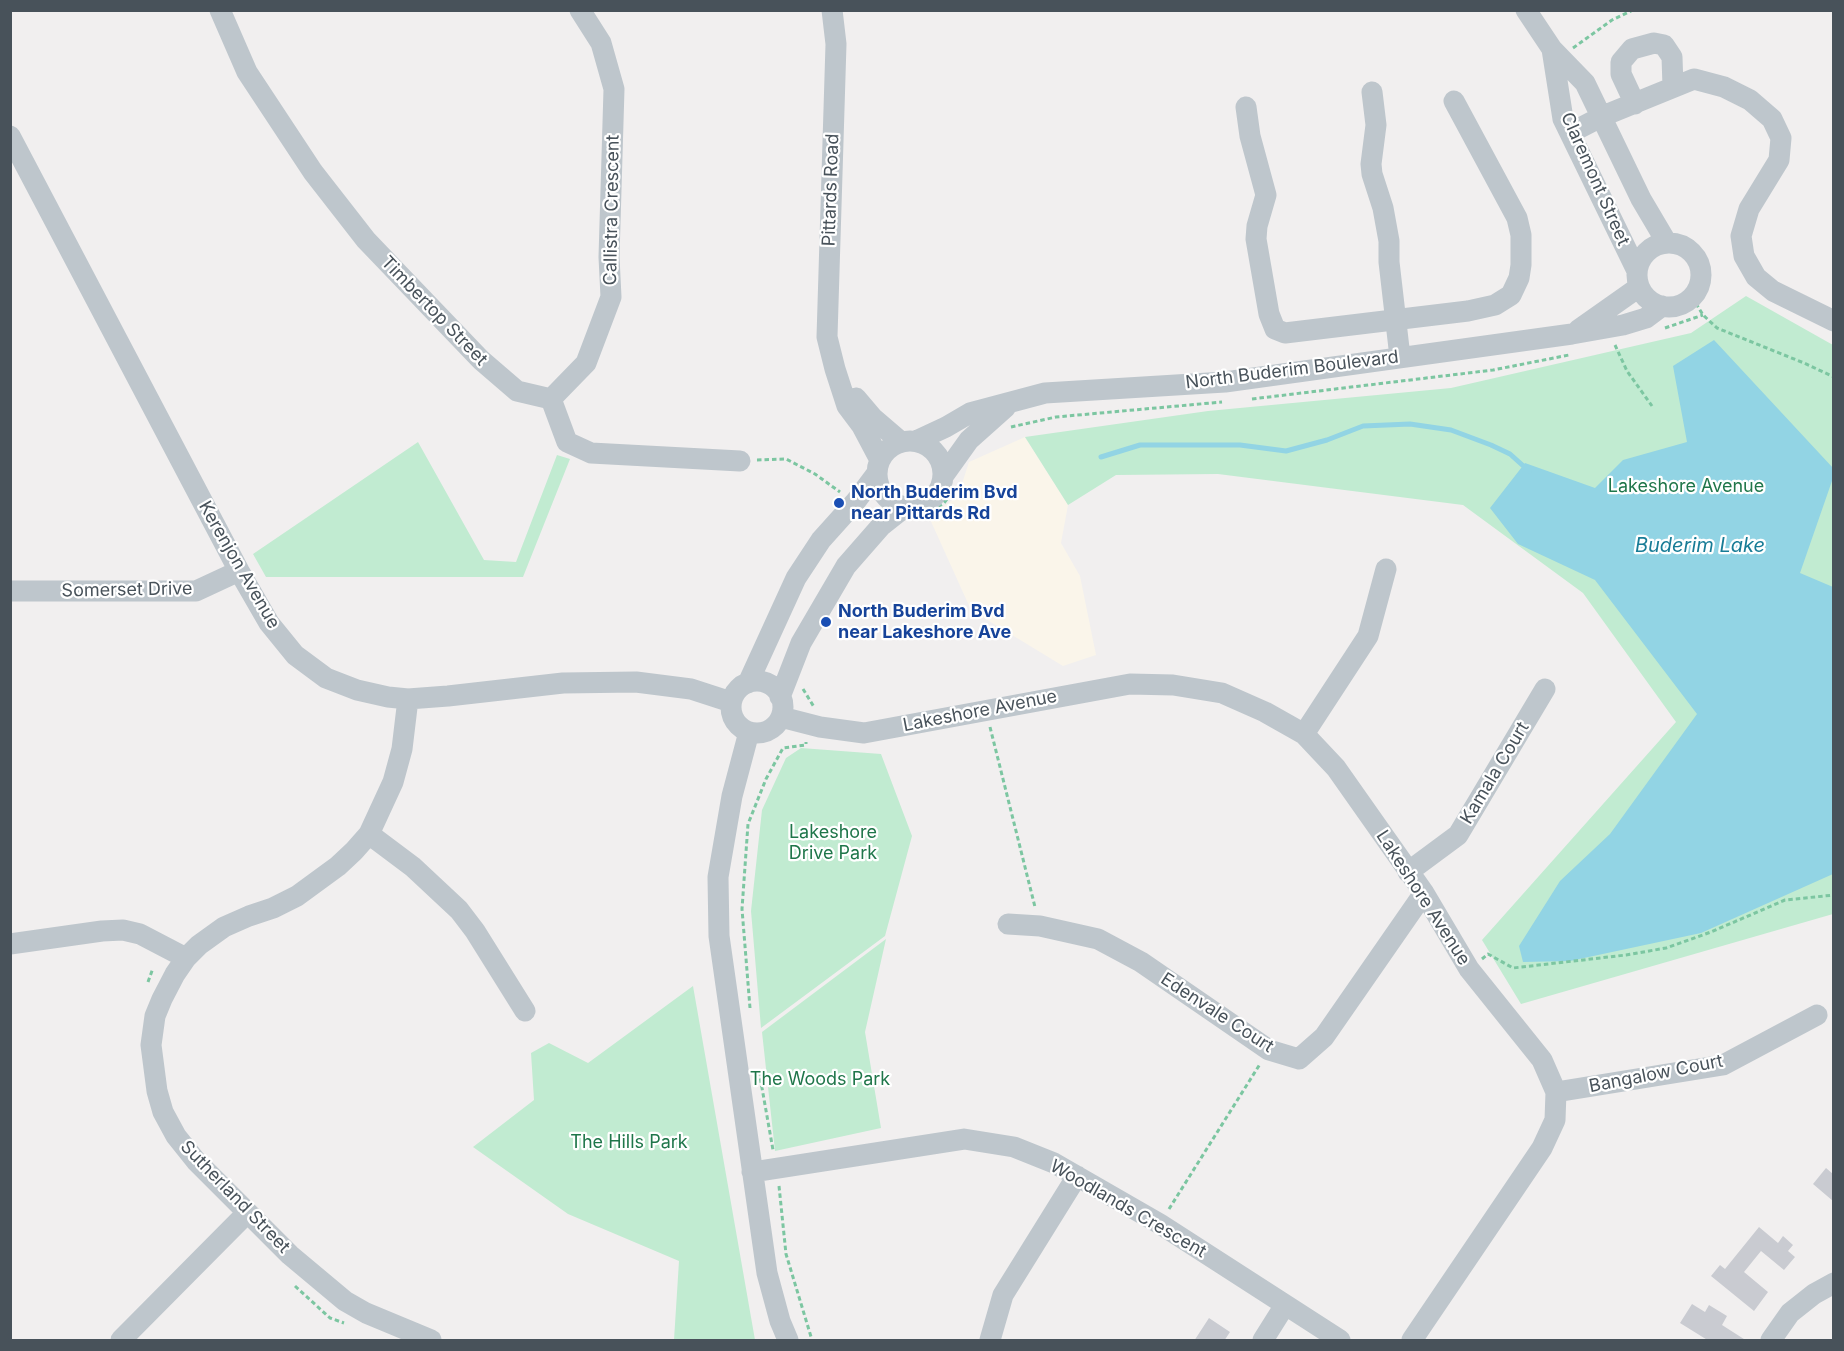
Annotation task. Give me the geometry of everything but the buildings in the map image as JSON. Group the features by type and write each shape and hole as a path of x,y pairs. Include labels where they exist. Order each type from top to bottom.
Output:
{"street":[{"name":"Timbertop Street","path":"220,10 247,72 313,172 366,240 481,360 517,391 551,399"},
{"name":"Callistra Crescent","path":"551,399 586,363 611,297 609,257 614,89 601,43 580,10"},
{"name":"Pittards Road","path":"832,10 836,44 827,337 834,369 847,406 862,426 878,466"},
{"name":"Claremont Street","path":"1526,10 1552,49 1585,83 1603,116 1641,199 1667,243"},
{"path":"1635,104 1621,74 1621,62 1632,49 1653,43 1664,45 1672,57 1673,87"},
{"name":"Claremont Street","path":"1552,49 1563,119 1638,279"},
{"path":"1570,133 1603,116 1694,78 1724,87 1750,100 1772,119 1781,138 1779,160 1749,209 1741,236 1744,256 1756,277 1773,291 1833,321"},
{"path":"1372,92 1376,125 1371,164 1372,174 1386,221 1400,357"},
{"path":"1246,107 1250,136 1266,195 1257,226 1256,239 1269,314 1275,329 1285,333 1485,308 1502,302 1511,295 1519,278 1522,249 1517,218 1454,101"},
{"name":"Kerenjon Avenue","path":"10,136 239,571 275,631 295,655 326,678 357,690 388,697 408,699 563,683 636,682 691,689 731,702"},
{"path":"1667,243 1687,248 1700,264 1698,306 1662,306 1652,302 1645,295 1638,279 1639,262 1650,248 1667,243"},
{"name":"North Buderim Boulevard","path":"1571,344 1638,279"},
{"name":"North Buderim Boulevard","path":"909,442 946,428 970,413 1045,393 1225,381 1400,357 1571,344 1646,318 1662,306"},
{"name":"Pittards Road","path":"834,369 873,418 909,442"},
{"path":"551,399 567,442 591,453 740,461"},
{"name":"North Buderim Boulevard","path":"950,478 969,440 1011,403"},
{"path":"909,442 927,445 936,453 950,478 942,484 932,500 909,515 881,526 846,566 801,643 777,724 765,732 749,732 742,729 733,717 731,702 734,694 748,683 795,579 821,540 856,501 878,466 892,446 909,442"},
{"path":"878,466 881,491 909,515"},
{"path":"1304,734 1368,636 1386,569"},
{"name":"Somerset Drive","path":"10,591 196,591 239,571"},
{"path":"748,683 763,682 770,685 781,707"},
{"name":"Lakeshore Avenue","path":"781,707 812,725 864,733 1130,684 1173,685 1222,693 1265,712 1304,734 1335,768 1424,893 1469,969 1542,1060 1556,1092 1555,1120 1542,1148 1412,1341"},
{"name":"Kamala Court","path":"1408,872 1458,835 1545,689"},
{"name":"Sutherland Street","path":"408,699 402,749 393,782 369,834 338,866 297,896 224,927 199,945 175,974 154,1016 151,1045 157,1091 164,1112 176,1136 196,1161 290,1255 345,1301 431,1341"},
{"path":"749,732 732,796 718,876 719,936 767,1273 788,1341"},
{"path":"369,834 413,867 459,910 475,931 525,1011"},
{"name":"Edenvale Court","path":"1008,924 1040,926 1098,939 1141,962 1269,1050 1299,1059 1324,1037 1424,893"},
{"path":"10,944 123,930 140,934 186,958"},
{"name":"Bangalow Court","path":"1556,1092 1723,1065 1817,1015"},
{"name":"Woodlands Crescent","path":"753,1172 964,1139 1014,1148 1054,1163 1160,1224 1340,1341"},
{"path":"990,1341 1003,1295 1077,1176"},
{"path":"121,1341 247,1213"},
{"path":"1771,1341 1790,1313 1814,1294 1833,1283"},
{"path":"1263,1341 1285,1305"}],"path":[{"path":"1552,49 1569,51 1612,20 1633,10"},
{"path":"1660,330 1698,306 1717,328 1833,377"},
{"path":"1250,399 1493,370 1571,344"},
{"path":"1616,345 1626,370 1652,406"},
{"path":"1011,427 1056,417 1226,402"},
{"path":"740,461 786,459 815,474 841,492"},
{"path":"909,515 944,503 950,478"},
{"path":"750,1011 741,909 748,824 766,779 783,748 806,744 814,708 803,689 804,678"},
{"path":"986,710 1040,926"},
{"path":"1469,969 1488,954 1513,968 1666,948 1711,932 1785,900 1833,895"},
{"path":"1160,1224 1269,1050"},
{"path":"758,1066 776,1168 786,1254 812,1341"}],"shaded area":[{"path":"1025,437 1068,505 1061,543 1080,576 1096,655 1063,666 971,610 929,517 958,496 969,462"}],"green space":[{"name":"Lakeshore Avenue","path":"1746,296 1833,345 1833,914 1521,1004 1482,940 1676,722 1583,593 1463,505 1218,474 1116,475 1068,505 1025,437 1208,411 1451,388 1691,333"},
{"path":"418,442 484,560 516,562 557,455 570,459 523,577 266,577 253,554"},
{"name":"Lakeshore Drive Park","path":"801,748 881,754 912,836 885,936 761,1028 751,911 762,810 786,758"},
{"name":"The Woods Park","path":"886,939 865,1032 881,1128 775,1151 762,1032"},
{"name":"The Hills Park","path":"693,986 755,1340 674,1340 679,1261 568,1214 473,1147 534,1100 531,1053 549,1043 588,1063"}],"water":[{"name":"Buderim Lake","path":"1714,340 1833,468 1833,478 1800,573 1833,587 1833,874 1701,933 1570,961 1523,962 1519,946 1560,881 1610,834 1697,714 1595,580 1518,544 1490,508 1525,463 1595,488 1623,460 1687,442 1673,366"}],"waterway":[{"path":"1101,457 1140,445 1240,445 1286,451 1327,440 1363,426 1410,424 1451,430 1491,445 1510,454 1529,471"}],"place":[{"name":"North Buderim Bvd near Pittards Rd","path":"839,503"},
{"name":"North Buderim Bvd near Lakeshore Ave","path":"826,622"}]}
